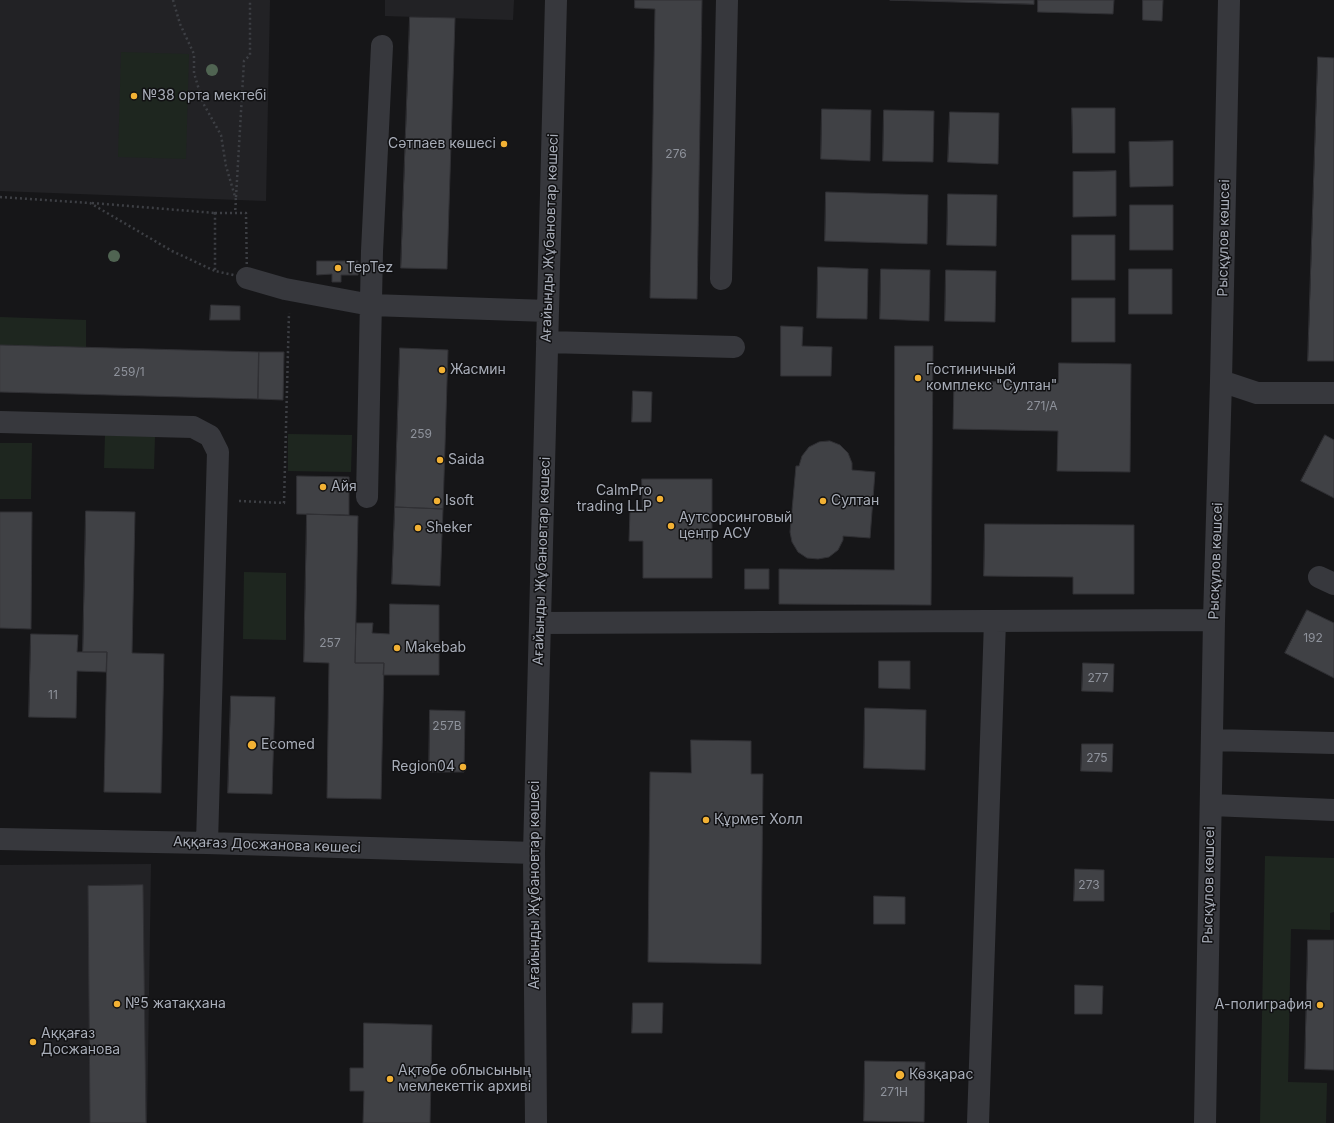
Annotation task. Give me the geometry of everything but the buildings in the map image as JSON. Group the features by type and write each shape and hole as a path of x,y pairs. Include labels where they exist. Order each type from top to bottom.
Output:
{"street":[{"name":"Ағайынды Жұбановтар көшесі","path":"536,1123 534,853 556,0"},
{"path":"721,279 727,0"},
{"name":"Рысқұлов көшсеі","path":"1205,1123 1214,620 1221,381 1229,0"},
{"path":"367,497 372,251 382,46"},
{"path":"247,278 289,290 372,305 548,311"},
{"path":"547,342 734,347"},
{"path":"1221,381 1257,393 1334,393"},
{"path":"0,422 193,427 210,436 218,452 206,843"},
{"path":"540,623 1214,620"},
{"path":"978,1123 995,621"},
{"path":"1212,740 1334,743"},
{"path":"1211,805 1334,810"},
{"name":"Аққағаз Досжанова көшесі","path":"0,839 206,843 534,853"}],"path":[{"path":"173,0 180,24 194,54 194,73 202,103 221,135 226,166 236,200"},
{"path":"235,213 244,60 250,55 250,0"},
{"path":"0,197 90,203 215,213 246,214 247,278 215,271 172,251 90,203"},
{"path":"215,213 215,271"},
{"path":"217,500 284,503 289,290"}],"shaded area":[{"name":"№38 орта мектебі","path":"0,0 270,0 266,201 0,191"},
{"path":"385,0 514,0 513,20 385,16"},
{"path":"121,52 189,54 186,159 118,157"},
{"path":"0,317 86,320 86,348 0,345"},
{"path":"288,434 352,435 351,472 288,471"},
{"path":"105,435 155,436 154,469 104,468"},
{"path":"0,443 32,443 31,499 0,499"},
{"path":"244,572 286,573 286,640 243,639"},
{"path":"1265,856 1334,858 1334,912 1330,913 1330,930 1291,929 1288,1082 1327,1083 1326,1123 1260,1123"},
{"path":"151,864 147,1123 0,1123 0,865"}],"place":[{"name":"№38 орта мектебі","path":"134,96"},
{"name":"Сәтпаев көшесі","path":"504,144"},
{"name":"TepTez","path":"338,268"},
{"name":"Жасмин","path":"442,370"},
{"name":"Гостиничный комплекс \"Султан\"","path":"918,378"},
{"name":"Saida","path":"440,460"},
{"name":"Айя","path":"323,487"},
{"name":"CalmPro trading LLP","path":"660,499"},
{"name":"Isoft","path":"437,501"},
{"name":"Султан","path":"823,501"},
{"name":"Аутсорсинговый центр АСУ","path":"671,526"},
{"name":"Sheker","path":"418,528"},
{"name":"Makebab","path":"397,648"},
{"name":"Ecomed","path":"252,745"},
{"name":"Region04","path":"463,767"},
{"name":"Құрмет Холл","path":"706,820"},
{"name":"№5 жатақхана","path":"117,1004"},
{"name":"А-полиграфия","path":"1320,1005"},
{"name":"Аққағаз Досжанова","path":"33,1042"},
{"name":"Көзқарас","path":"900,1075"},
{"name":"Ақтөбе облысының мемлекеттік архиві","path":"390,1079"}]}
